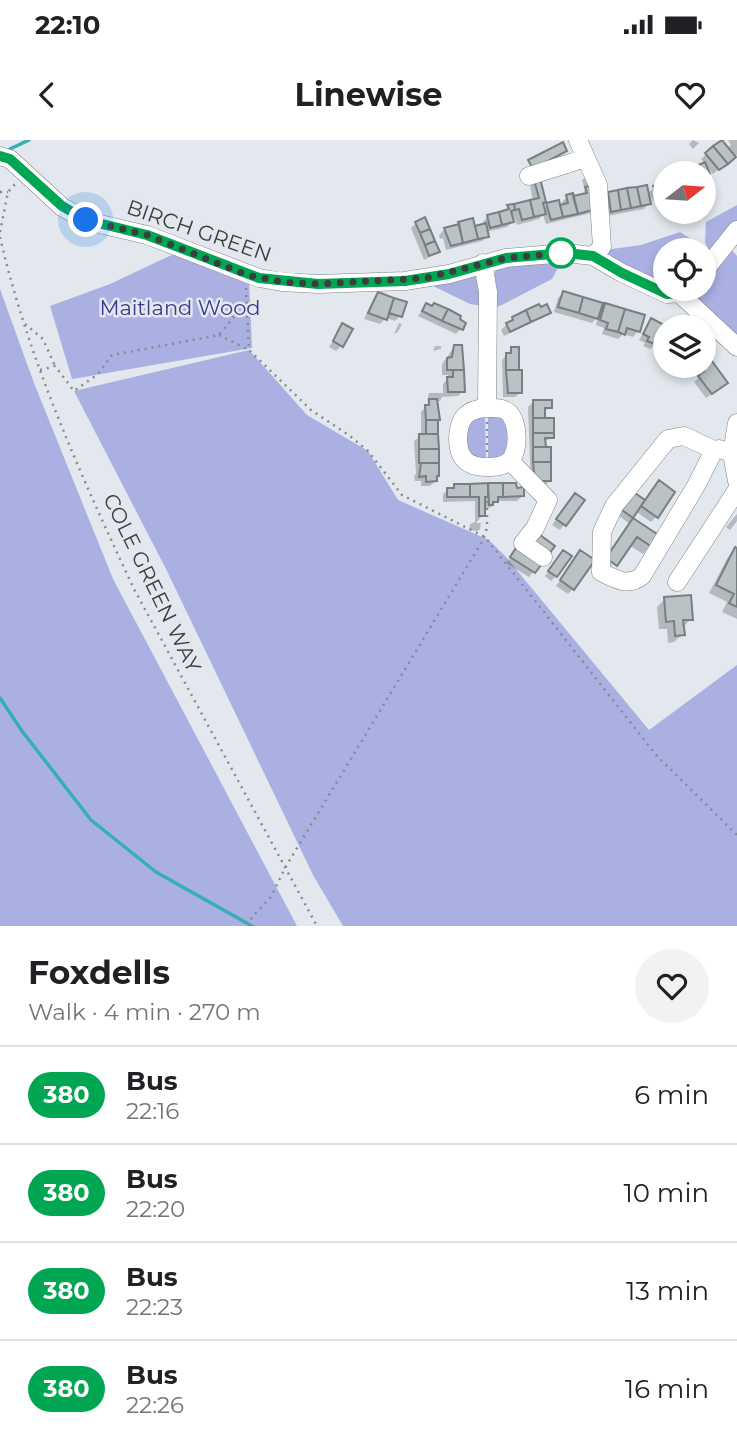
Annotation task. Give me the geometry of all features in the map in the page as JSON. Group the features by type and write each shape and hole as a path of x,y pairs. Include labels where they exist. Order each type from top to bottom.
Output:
{"street":[{"path":"578,140 598,186 602,247 593,256"},
{"name":"BIRCH GREEN","path":"0,156 10,159 62,206 86,220 147,235 247,275 282,282 318,284 405,281 449,274 506,258 545,253 593,256 653,288"},
{"path":"529,176 586,158"},
{"path":"716,256 737,230"},
{"path":"483,263 488,292 487,408"},
{"path":"693,301 737,347"},
{"path":"487,408 504,410 514,422 515,451 510,461 499,467 478,467 465,462 458,449 458,430 462,418 471,410 487,408"},
{"path":"737,423 723,452 697,484 642,576 626,582 601,572 602,532 614,506 668,439 684,436 723,452 737,481"},
{"path":"510,461 548,500 535,528 523,543 543,557"},
{"path":"677,582 737,490"}],"path":[{"path":"0,234 8,192 25,173"},
{"path":"0,192 8,192"},
{"name":"COLE GREEN WAY","path":"0,234 10,281 40,370 86,484 134,589 317,926"},
{"path":"247,275 245,303 249,350"},
{"path":"219,335 245,303"},
{"path":"25,324 43,339 55,366 74,391 98,374 112,355 219,335 249,350 311,410 368,451 402,495 485,537 656,755 737,835"},
{"path":"40,370 55,366"},
{"path":"487,408 487,467"},
{"path":"249,926 252,917 271,897 285,869 485,537 487,497"}],"green space":[{"path":"737,205 737,224 716,248 716,238 705,238 706,224 716,224 716,217"},
{"path":"680,232 690,238 662,238"},
{"path":"653,241 653,281 609,259 605,250"},
{"path":"730,248 737,256 737,343 716,324 716,315 705,315 693,304 693,301 716,301 716,265"},
{"name":"Maitland Wood","path":"180,251 249,280 252,348 72,379 50,306 110,284"},
{"path":"562,260 552,279 493,307 493,278 501,265"},
{"path":"475,275 480,279 483,306 470,304 431,285"},
{"path":"0,289 34,383 113,579 297,926 0,926"},
{"path":"249,350 307,415 368,451 398,500 489,540 649,730 737,665 737,926 343,926 313,875 166,569 74,391"},
{"path":"485,415 486,463 467,457 465,422"},
{"path":"488,415 499,415 508,423 509,453 488,463"}],"building":[{"path":"722,140 736,157 728,164 713,146"},
{"path":"563,142 567,151 533,169 528,160"},
{"path":"713,146 728,164 719,170 716,161 712,161 705,153"},
{"path":"540,178 546,214 534,217 530,200 539,198 534,180"},
{"path":"647,185 651,204 641,206 637,187"},
{"path":"590,186 599,208 578,214 573,196 587,193 585,187"},
{"path":"637,187 641,206 631,208 627,188"},
{"path":"627,188 631,208 621,210 618,190"},
{"path":"618,190 621,210 611,212 608,192"},
{"path":"573,193 578,214 563,217 560,205 568,203 566,195"},
{"path":"530,200 534,217 522,220 519,209 515,210 514,204"},
{"path":"559,200 563,217 551,220 546,203"},
{"path":"514,204 515,210 511,211 514,222 502,225 499,212 509,209 507,205"},
{"path":"499,212 502,225 490,228 487,215"},
{"path":"425,217 430,229 420,233 415,222"},
{"path":"473,218 478,239 463,243 458,222"},
{"path":"486,223 489,237 478,239 475,226"},
{"path":"459,224 463,243 451,246 444,228"},
{"path":"430,229 435,241 425,245 420,233"},
{"path":"435,241 440,252 429,256 425,245"},
{"path":"563,291 583,297 579,313 558,307"},
{"path":"378,292 394,298 387,320 368,313"},
{"path":"583,297 603,303 598,319 579,313"},
{"path":"394,298 407,302 402,317 389,313"},
{"path":"426,303 432,306 434,303 448,309 442,321 422,311"},
{"path":"605,303 625,309 618,332 606,329 608,323 600,320"},
{"path":"539,304 541,307 547,304 551,313 531,322 526,310"},
{"path":"448,309 461,316 460,319 466,323 463,330 442,321"},
{"path":"625,309 645,315 640,332 627,328 625,335 618,332"},
{"path":"526,310 531,322 510,332 506,323"},
{"path":"651,318 653,319 653,343 647,341 649,337 643,334"},
{"path":"342,323 353,329 343,347 333,341"},
{"path":"454,345 462,345 464,370 447,370 447,358 452,357"},
{"path":"511,347 519,347 519,370 506,370 506,353 511,353"},
{"path":"716,367 728,383 712,394 700,378 716,378"},
{"path":"453,370 464,370 465,392 448,392 447,377 453,377"},
{"path":"506,370 522,370 522,393 508,393"},
{"path":"429,399 437,399 440,420 426,420 425,405 429,405"},
{"path":"533,400 552,400 552,408 545,408 545,418 533,418"},
{"path":"533,418 554,418 554,433 533,433"},
{"path":"426,420 438,420 438,434 426,434"},
{"path":"533,433 554,433 554,438 545,438 546,447 533,447"},
{"path":"419,434 438,434 439,449 419,449"},
{"path":"533,447 551,447 551,462 533,462"},
{"path":"419,449 439,449 439,463 419,463"},
{"path":"533,462 551,462 551,481 535,481"},
{"path":"421,463 439,463 437,481 426,482 426,476 419,477"},
{"path":"659,480 675,492 658,518 641,506"},
{"path":"488,483 485,516 479,516 479,497 470,497 470,484"},
{"path":"488,483 503,483 503,497 498,497 498,502 493,502 493,505 489,505"},
{"path":"503,483 516,483 517,488 524,487 524,496 503,497"},
{"path":"454,484 470,484 470,497 447,497 447,488 454,488"},
{"path":"575,493 585,500 566,526 556,519"},
{"path":"635,493 645,500 633,518 622,510"},
{"path":"633,518 660,536 652,547 637,537 617,566 606,558"},
{"path":"536,532 555,546 549,554 530,540"},
{"path":"735,547 737,607 729,603 734,594 716,585"},
{"path":"516,548 541,565 535,573 510,557"},
{"path":"563,550 572,556 557,577 548,571"},
{"path":"580,550 595,560 574,590 560,580"},
{"path":"691,595 693,620 683,620 685,635 675,636 674,621 666,622 664,597"}],"waterway":[{"path":"10,149 29,140"},
{"path":"0,698 91,820 156,872 252,926"}],"bus line":[{"name":"380","path":"0,156 10,159 62,206 86,220 147,235 259,278 318,284 405,281 449,274 506,258 566,253 593,256 653,288"}],"route":[{"path":"86,220 147,235 247,275 282,282 318,284 405,281 449,274 506,258 561,253"}]}
